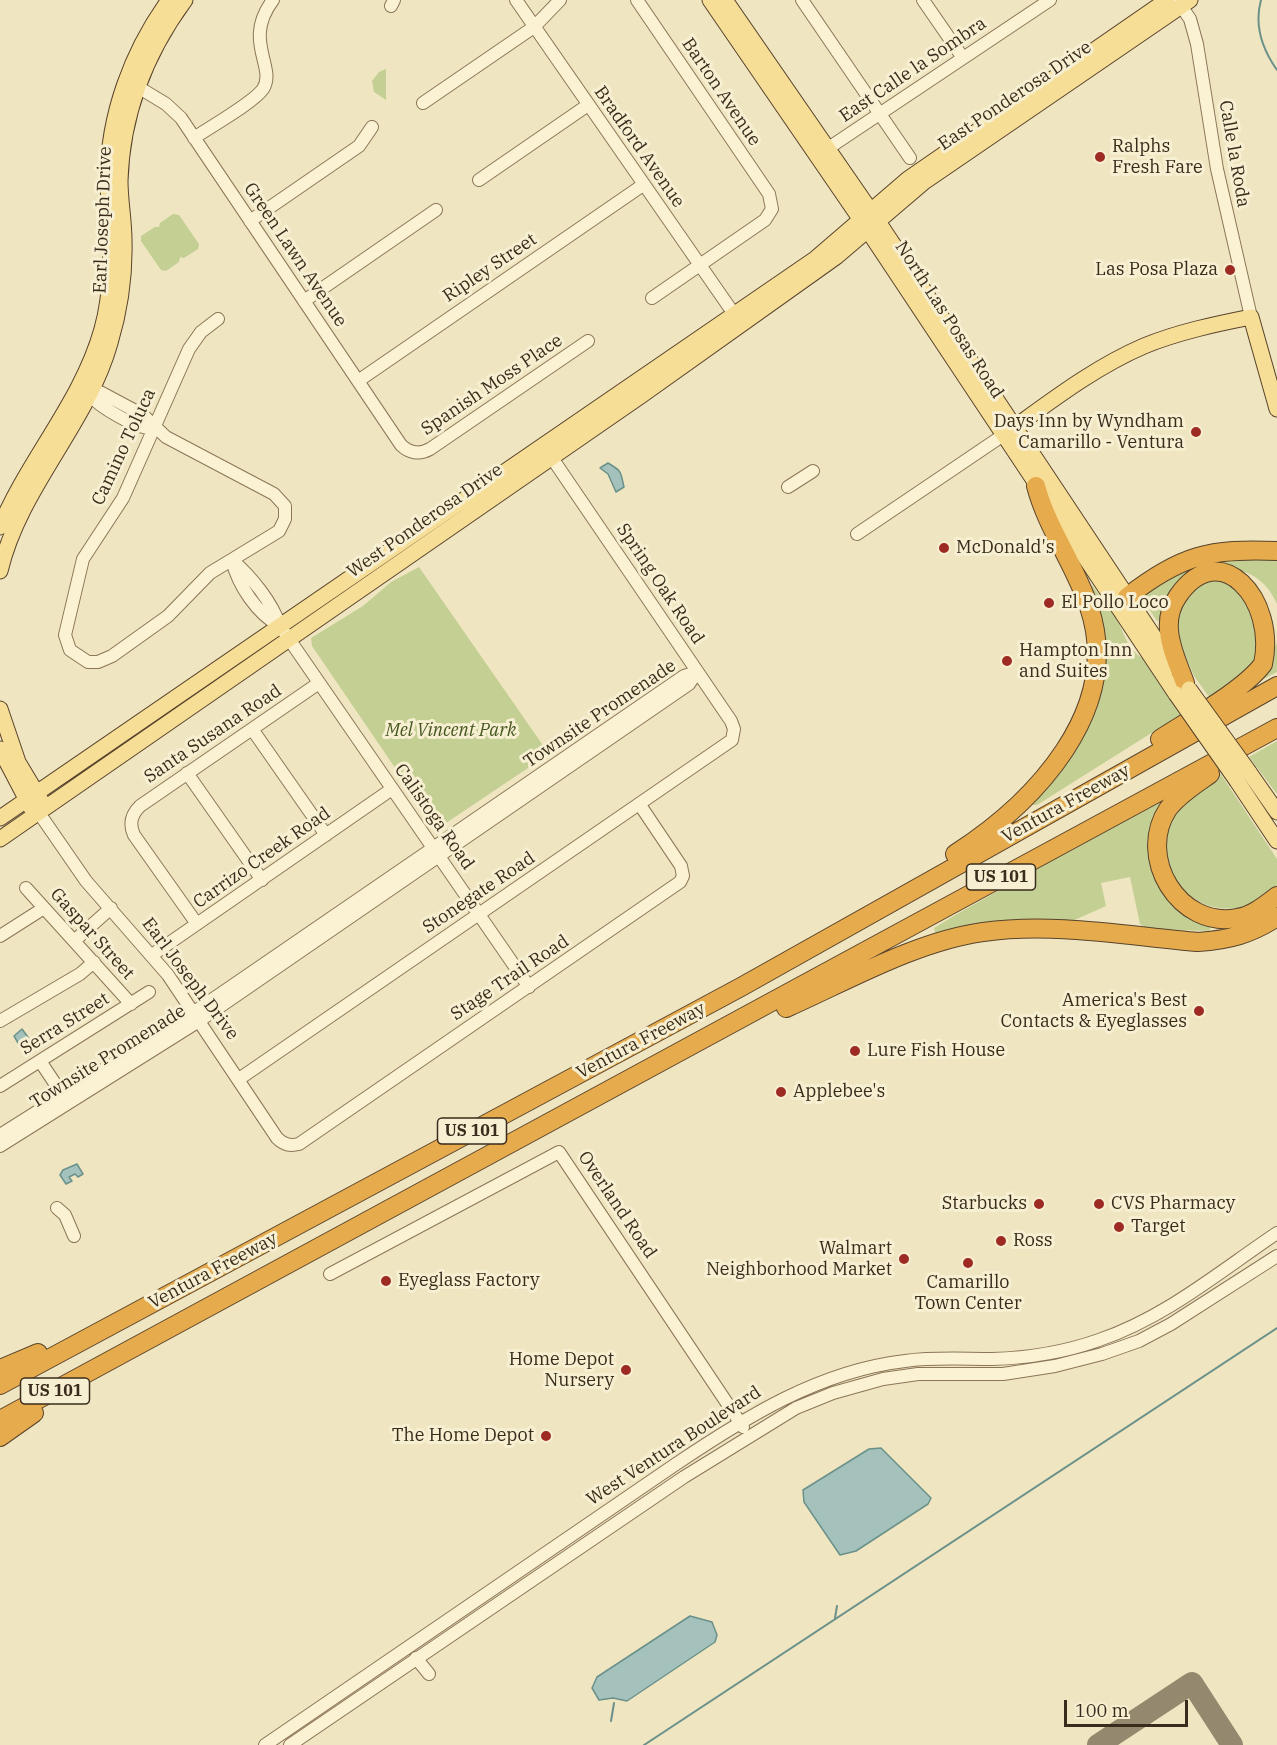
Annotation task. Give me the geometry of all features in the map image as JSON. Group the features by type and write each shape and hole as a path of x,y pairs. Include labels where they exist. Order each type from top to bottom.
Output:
{"highway":[{"path":"842,932 1000,822 1050,770 1087,710 1096,668 1093,621 1036,486"},
{"path":"1122,601 1167,569 1198,555 1241,549 1277,551"},
{"path":"1071,800 1250,678 1262,666 1272,648 1276,619 1270,601 1251,580 1234,573 1212,573 1191,582 1175,600 1171,610 1169,631 1183,689"},
{"name":"Ventura Freeway","path":"0,1385 842,932 1071,800 1277,686"},
{"path":"1277,730 1179,798 1168,809 1161,822 1157,853 1163,875 1174,894 1190,908 1203,914 1225,919 1237,918 1248,915 1277,896"},
{"name":"Ventura Freeway","path":"0,1420 1277,730"},
{"path":"725,1028 770,1015 911,953 963,936 1029,929 1198,942 1224,940 1256,930 1277,917"},
{"path":"0,1369 71,1338 102,1330"},
{"path":"0,1437 110,1361"}],"main road":[{"name":"Earl Joseph Drive","path":"0,527 16,492 104,362 120,302 124,258 121,164 132,85 145,38 169,0"},
{"name":"Earl Joseph Drive","path":"132,85 184,0"},
{"name":"North Las Posas Road","path":"710,0 1016,427 1122,601"},
{"name":"North Las Posas Road","path":"725,0 821,153"},
{"name":"East Ponderosa Drive","path":"869,220 1179,2"},
{"name":"North Las Posas Road","path":"869,220 1002,436 1036,486 1122,601 1243,776 1277,841"},
{"name":"West Ponderosa Drive","path":"0,818 284,633 737,320 836,257 869,220"},
{"path":"1002,436 1094,372 1144,346 1166,338 1251,317 1277,409"},
{"name":"Earl Joseph Drive","path":"0,571 12,533 27,500 84,391"},
{"name":"West Ponderosa Drive","path":"0,839 284,633"},
{"name":"Earl Joseph Drive","path":"0,710 31,797"},
{"name":"Earl Joseph Drive","path":"0,748 40,812"},
{"name":"North Las Posas Road","path":"1243,776 1277,812"}],"street":[{"path":"194,138 264,88 267,74 259,46 259,30 262,18 273,0"},
{"name":"Bradford Avenue","path":"516,0 737,320"},
{"path":"423,103 534,27 560,0"},
{"name":"Barton Avenue","path":"637,0 769,194 772,205 765,220 699,265"},
{"path":"802,0 910,159"},
{"path":"923,0 963,58"},
{"name":"East Calle la Sombra","path":"821,153 1050,0"},
{"name":"Calle la Roda","path":"1179,2 1190,19 1197,44 1217,169 1251,317"},
{"name":"Green Lawn Avenue","path":"132,85 173,110 401,445 413,453"},
{"path":"478,180 588,105"},
{"path":"250,221 360,146 372,127"},
{"name":"Ripley Street","path":"358,381 643,185"},
{"path":"304,301 436,210"},
{"path":"652,298 699,265"},
{"name":"Camino Toluca","path":"218,319 201,332 189,349 119,506 92,540 79,568 64,635 70,650 82,660 98,662 112,656 159,623 202,580 232,560"},
{"name":"Spanish Moss Place","path":"413,453 430,449 588,341"},
{"path":"84,391 100,392 143,415 150,419 154,428 274,494 282,501 286,516 282,526 232,560"},
{"path":"857,534 1002,436"},
{"name":"Spring Oak Road","path":"548,452 731,721 734,732"},
{"path":"788,487 813,471"},
{"name":"Calistoga Road","path":"232,560 244,570 270,605 284,633 528,987"},
{"name":"Townsite Promenade","path":"0,1146 65,1100 196,1017 436,852 689,684 698,672"},
{"name":"Santa Susana Road","path":"197,924 134,835 132,819 140,806 319,683"},
{"path":"252,729 326,835"},
{"name":"Stonegate Road","path":"239,1079 726,745 734,732"},
{"path":"187,774 262,880"},
{"name":"Carrizo Creek Road","path":"152,955 392,789"},
{"name":"Stage Trail Road","path":"283,1144 299,1144 680,882 683,876 681,866 640,805"},
{"name":"Earl Joseph Drive","path":"40,812 80,874 152,955 283,1144"},
{"name":"Gaspar Street","path":"26,888 131,1004"},
{"path":"0,936 44,908"},
{"path":"74,941 111,908"},
{"path":"0,1021 80,974 94,962"},
{"name":"Serra Street","path":"0,1086 149,992"},
{"path":"40,1061 65,1100"},
{"name":"Townsite Promenade","path":"0,1135 65,1100"},
{"name":"Overland Road","path":"330,1274 559,1152 748,1435"},
{"path":"57,1208 65,1215 74,1236"},
{"name":"West Ventura Boulevard","path":"265,1745 519,1569 740,1421 789,1395 876,1365 928,1359 1021,1357 1097,1341 1162,1312 1277,1233"},
{"name":"West Ventura Boulevard","path":"290,1745 527,1581 748,1435 796,1408 833,1393 883,1379 918,1374 1003,1374 1055,1366 1102,1354 1138,1341 1171,1324 1277,1256"},
{"path":"519,1569 527,1581"},
{"path":"416,1658 429,1674"}],"green space":[{"path":"386,69 386,100 374,92 372,81 379,72"},
{"path":"173,214 179,215 199,244 198,249 184,258 180,257 179,262 166,271 161,270 141,241 141,236 159,227 160,223"},
{"path":"1224,558 1277,559 1277,604 1267,587 1253,576 1237,569 1217,566 1163,620 1157,621 1141,597 1186,568"},
{"name":"Mel Vincent Park","path":"419,567 549,754 440,827 434,825 312,646 311,638 363,606 391,582"},
{"path":"1214,578 1245,583 1262,652 1245,673 1209,697 1194,676 1180,644 1175,619 1192,588"},
{"path":"1092,585 1116,619 1130,647 1142,658 1180,715 1037,805 1032,805 1030,802 1089,716 1088,587"},
{"path":"1277,643 1277,672 1260,681"},
{"path":"1277,741 1277,794 1249,757"},
{"path":"1220,773 1277,859 1277,888 1252,903 1236,908 1220,908 1192,897 1172,874 1167,860 1166,845 1172,816 1187,799"},
{"path":"1159,800 1165,807 1155,865 1214,920 1209,931 1147,929 1140,924 1130,877 1101,883 1106,906 1068,923 936,936 934,928"}],"water":[{"path":"608,463 619,470 621,475 624,487 616,492 608,474 600,468"},
{"path":"22,1029 33,1044 21,1048 14,1036"},
{"path":"77,1164 83,1174 78,1177 75,1174 69,1177 72,1181 66,1184 60,1175 63,1170"},
{"path":"881,1448 931,1498 928,1504 856,1551 840,1555 804,1502 803,1490 869,1449"},
{"path":"690,1616 712,1622 717,1635 715,1642 627,1701 613,1698 599,1700 592,1688 597,1677"}],"waterway":[{"path":"1261,0 1259,9 1261,37 1277,70"},
{"path":"644,1745 1277,1328"},
{"path":"835,1618 837,1606"},
{"path":"611,1721 614,1703"}],"taxiway":[{"path":"1098,1745 1192,1683 1232,1745"}],"place":[{"name":"Ralphs Fresh Fare","path":"1100,157"},
{"name":"Las Posa Plaza","path":"1230,270"},
{"name":"Days Inn by Wyndham Camarillo - Ventura","path":"1196,432"},
{"name":"McDonald's","path":"944,548"},
{"name":"El Pollo Loco","path":"1049,603"},
{"name":"Hampton Inn and Suites","path":"1007,661"},
{"name":"America's Best Contacts & Eyeglasses","path":"1199,1011"},
{"name":"Lure Fish House","path":"855,1051"},
{"name":"Applebee's","path":"781,1092"},
{"name":"Starbucks","path":"1039,1204"},
{"name":"CVS Pharmacy","path":"1099,1204"},
{"name":"Target","path":"1119,1227"},
{"name":"Ross","path":"1001,1241"},
{"name":"Walmart Neighborhood Market","path":"904,1259"},
{"name":"Camarillo Town Center","path":"968,1263"},
{"name":"Eyeglass Factory","path":"386,1281"},
{"name":"Home Depot Nursery","path":"626,1370"},
{"name":"The Home Depot","path":"546,1436"}]}
